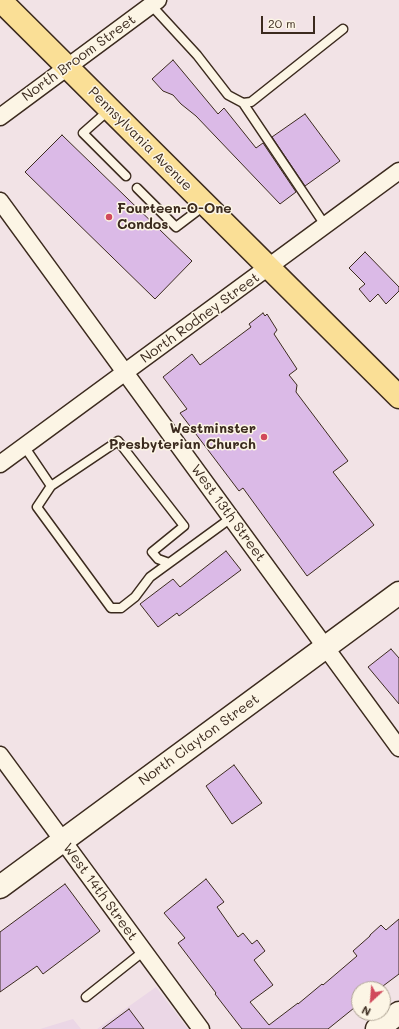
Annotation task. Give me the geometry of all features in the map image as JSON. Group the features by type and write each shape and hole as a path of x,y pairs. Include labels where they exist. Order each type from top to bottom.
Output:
{"main road":[{"name":"Pennsylvania Avenue","path":"0,0 399,397"}],"street":[{"name":"North Broom Street","path":"0,117 155,3"},
{"name":"North Rodney Street","path":"0,464 399,171"},
{"name":"West 13th Street","path":"0,201 399,748"},
{"name":"North Clayton Street","path":"0,887 399,593"},
{"name":"West 14th Street","path":"0,755 201,1029"},
{"path":"377,1029 399,1013"}],"lane":[{"path":"155,3 228,95 243,103 325,225"},
{"path":"243,103 251,102 342,29"},
{"path":"110,109 83,133 126,176"},
{"path":"137,188 176,227 206,205"},
{"path":"169,563 158,559 152,552 184,526 118,441 51,486 37,507 110,608 121,608 135,597 150,577 231,518"},
{"path":"24,446 51,486"},
{"path":"86,997 144,951"}],"shaded area":[{"path":"156,987 188,1029 97,1029"},
{"path":"73,1019 81,1029 40,1029"}],"building":[{"path":"173,60 218,114 224,108 256,148 263,143 296,192 280,204 196,116 181,104 173,95 163,91 152,79"},
{"path":"305,114 340,161 305,186 272,137"},
{"name":"Fourteen-O-One Condos","path":"62,135 192,261 155,299 25,172"},
{"path":"365,252 399,287 399,291 386,304 378,294 370,302 359,289 365,284 349,268"},
{"name":"Westminster Presbyterian Church","path":"263,313 265,316 267,314 277,330 274,334 297,369 289,375 297,385 296,392 348,461 333,472 374,525 307,576 243,488 239,491 180,413 187,409 163,377 192,354 200,365 251,327 249,324"},
{"path":"226,551 241,570 179,616 177,613 158,627 140,604 173,579 180,587"},
{"path":"391,649 399,658 399,704 368,667"},
{"path":"234,765 262,803 232,824 206,786"},
{"path":"206,879 224,902 217,907 238,937 243,933 252,944 257,940 265,951 254,960 273,985 250,1002 269,1025 322,984 323,985 357,956 353,951 381,925 386,930 399,919 399,974 390,981 351,981 351,1010 328,1029 242,1029 178,943 185,938 164,913"},
{"path":"65,884 100,931 43,974 37,966 0,992 0,932"},
{"path":"129,1009 144,1029 102,1029"}],"place":[{"name":"Fourteen-O-One Condos","path":"109,217"},
{"name":"Westminster Presbyterian Church","path":"264,437"}]}
